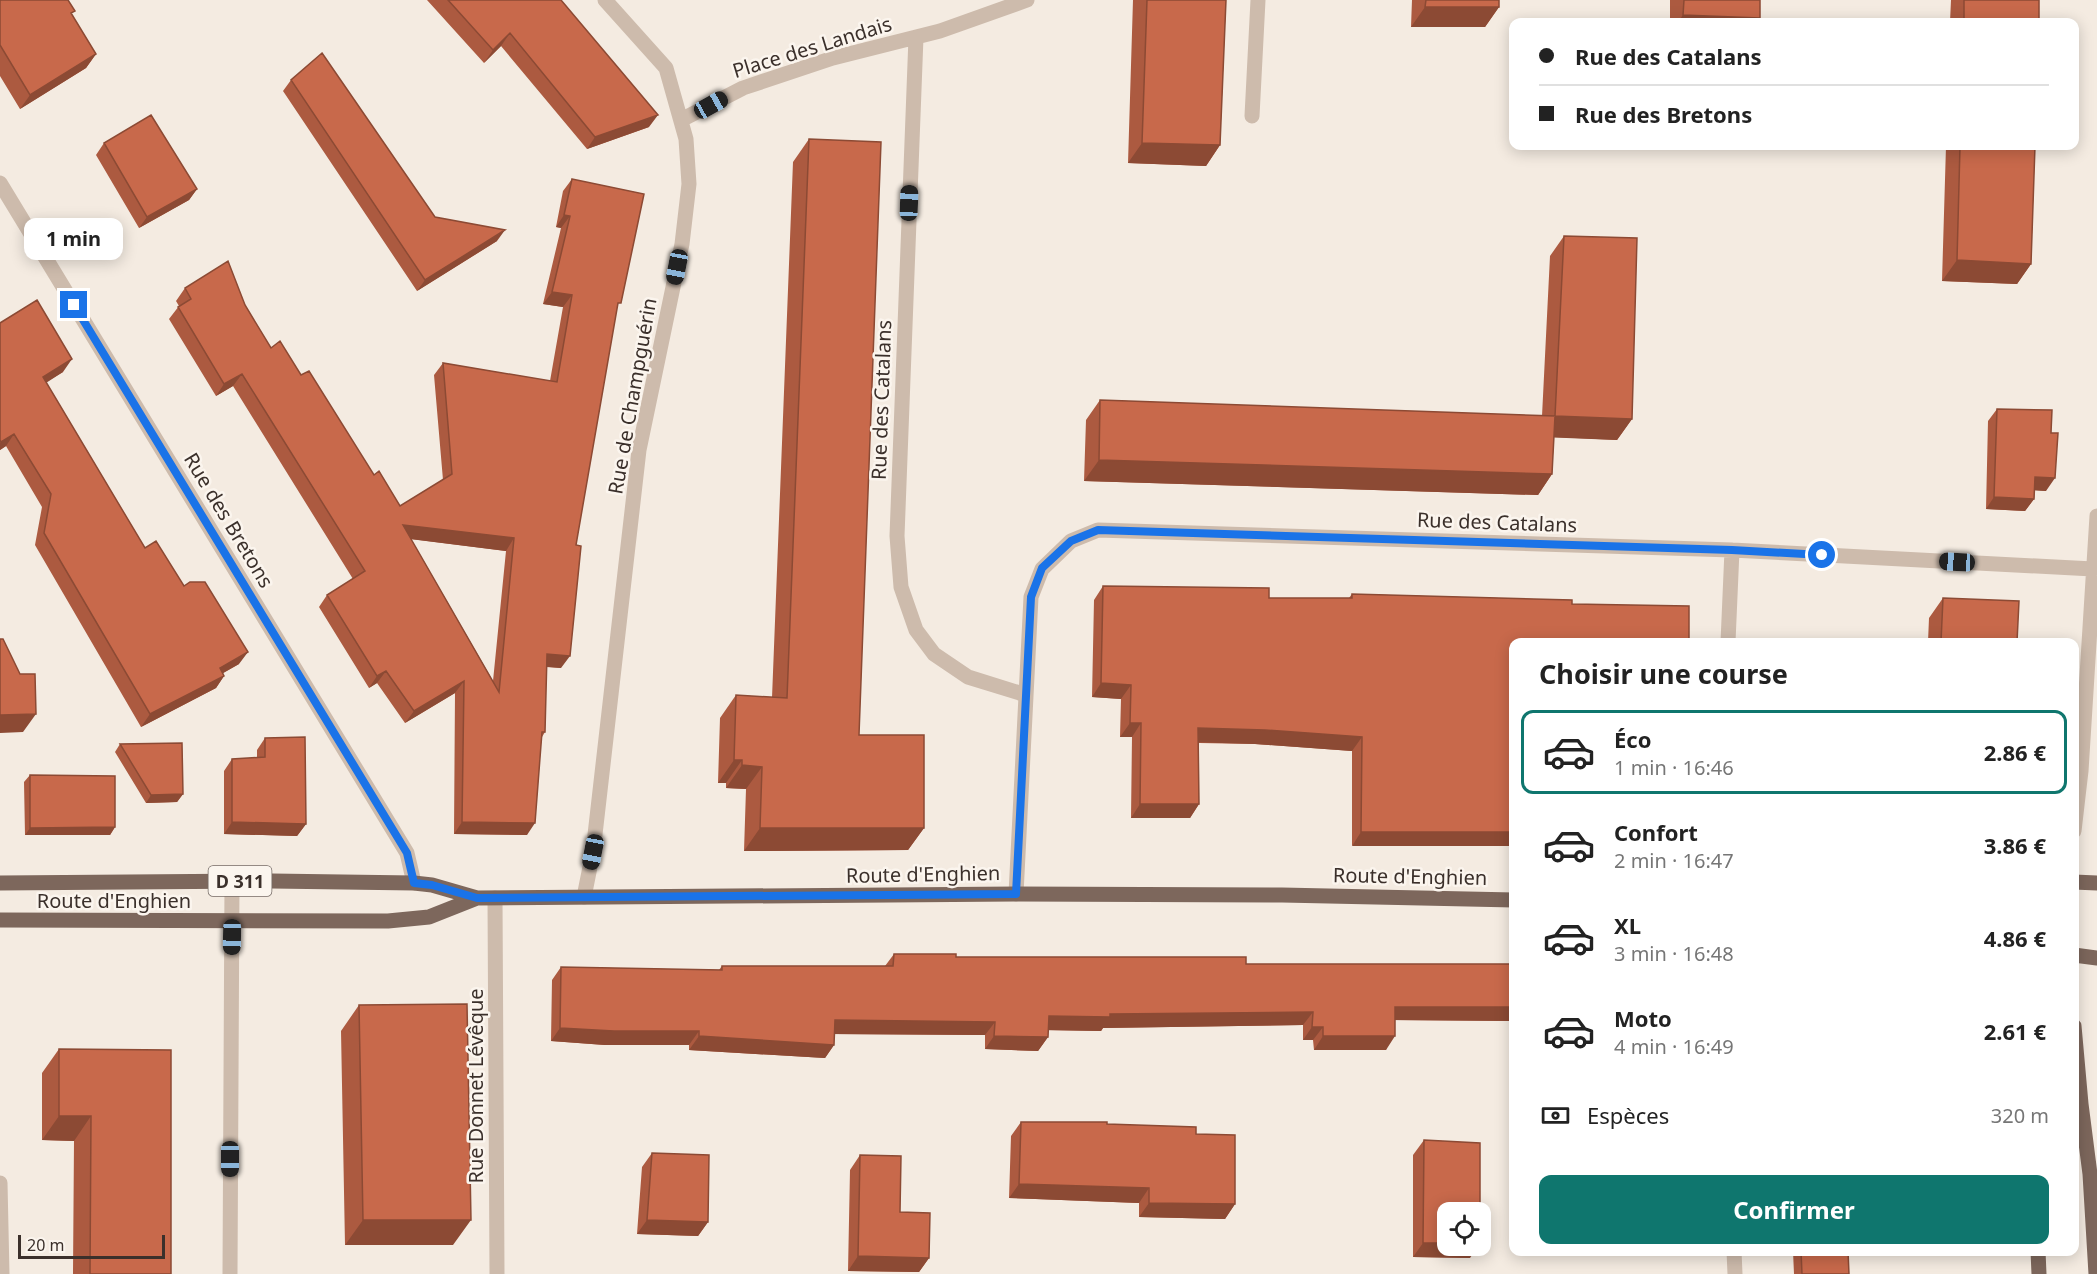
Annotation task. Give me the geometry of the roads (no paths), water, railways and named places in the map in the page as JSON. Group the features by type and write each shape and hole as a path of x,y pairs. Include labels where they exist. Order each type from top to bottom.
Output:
{"main road":[{"name":"Route d'Enghien","path":"0,883 232,881 414,883 432,885 477,898 1016,894 1270,895 1509,900"},
{"path":"2079,882 2097,883"},
{"name":"Route d'Enghien","path":"0,920 388,921 429,917 477,898"},
{"path":"2079,956 2097,958"},
{"path":"2079,1082 2091,1174 2096,1274"},
{"path":"2091,1174 2097,1153"},
{"path":"2038,1256 2039,1274"}],"street":[{"name":"Rue de Champguérin","path":"584,897 593,852 639,450 682,244 689,184 686,139 666,68 605,0"},
{"name":"Place des Landais","path":"681,120 743,88 833,58 940,31 1028,0"},
{"path":"1252,116 1258,0"},
{"name":"Rue des Catalans","path":"915,37 897,536 901,587 916,630 934,654 968,677 1026,695"},
{"name":"Rue des Bretons","path":"0,183 407,853 414,883"},
{"path":"2079,788 2097,516"},
{"name":"Rue des Catalans","path":"1016,894 1031,597 1042,568 1071,541 1098,530 1732,550 2093,569"},
{"path":"1728,638 1732,550"},
{"path":"230,1274 232,881"},
{"name":"Rue Donnet Lévêque","path":"495,898 497,1274"},
{"path":"0,1183 2,1274"},
{"path":"1734,1256 1735,1274"}]}
